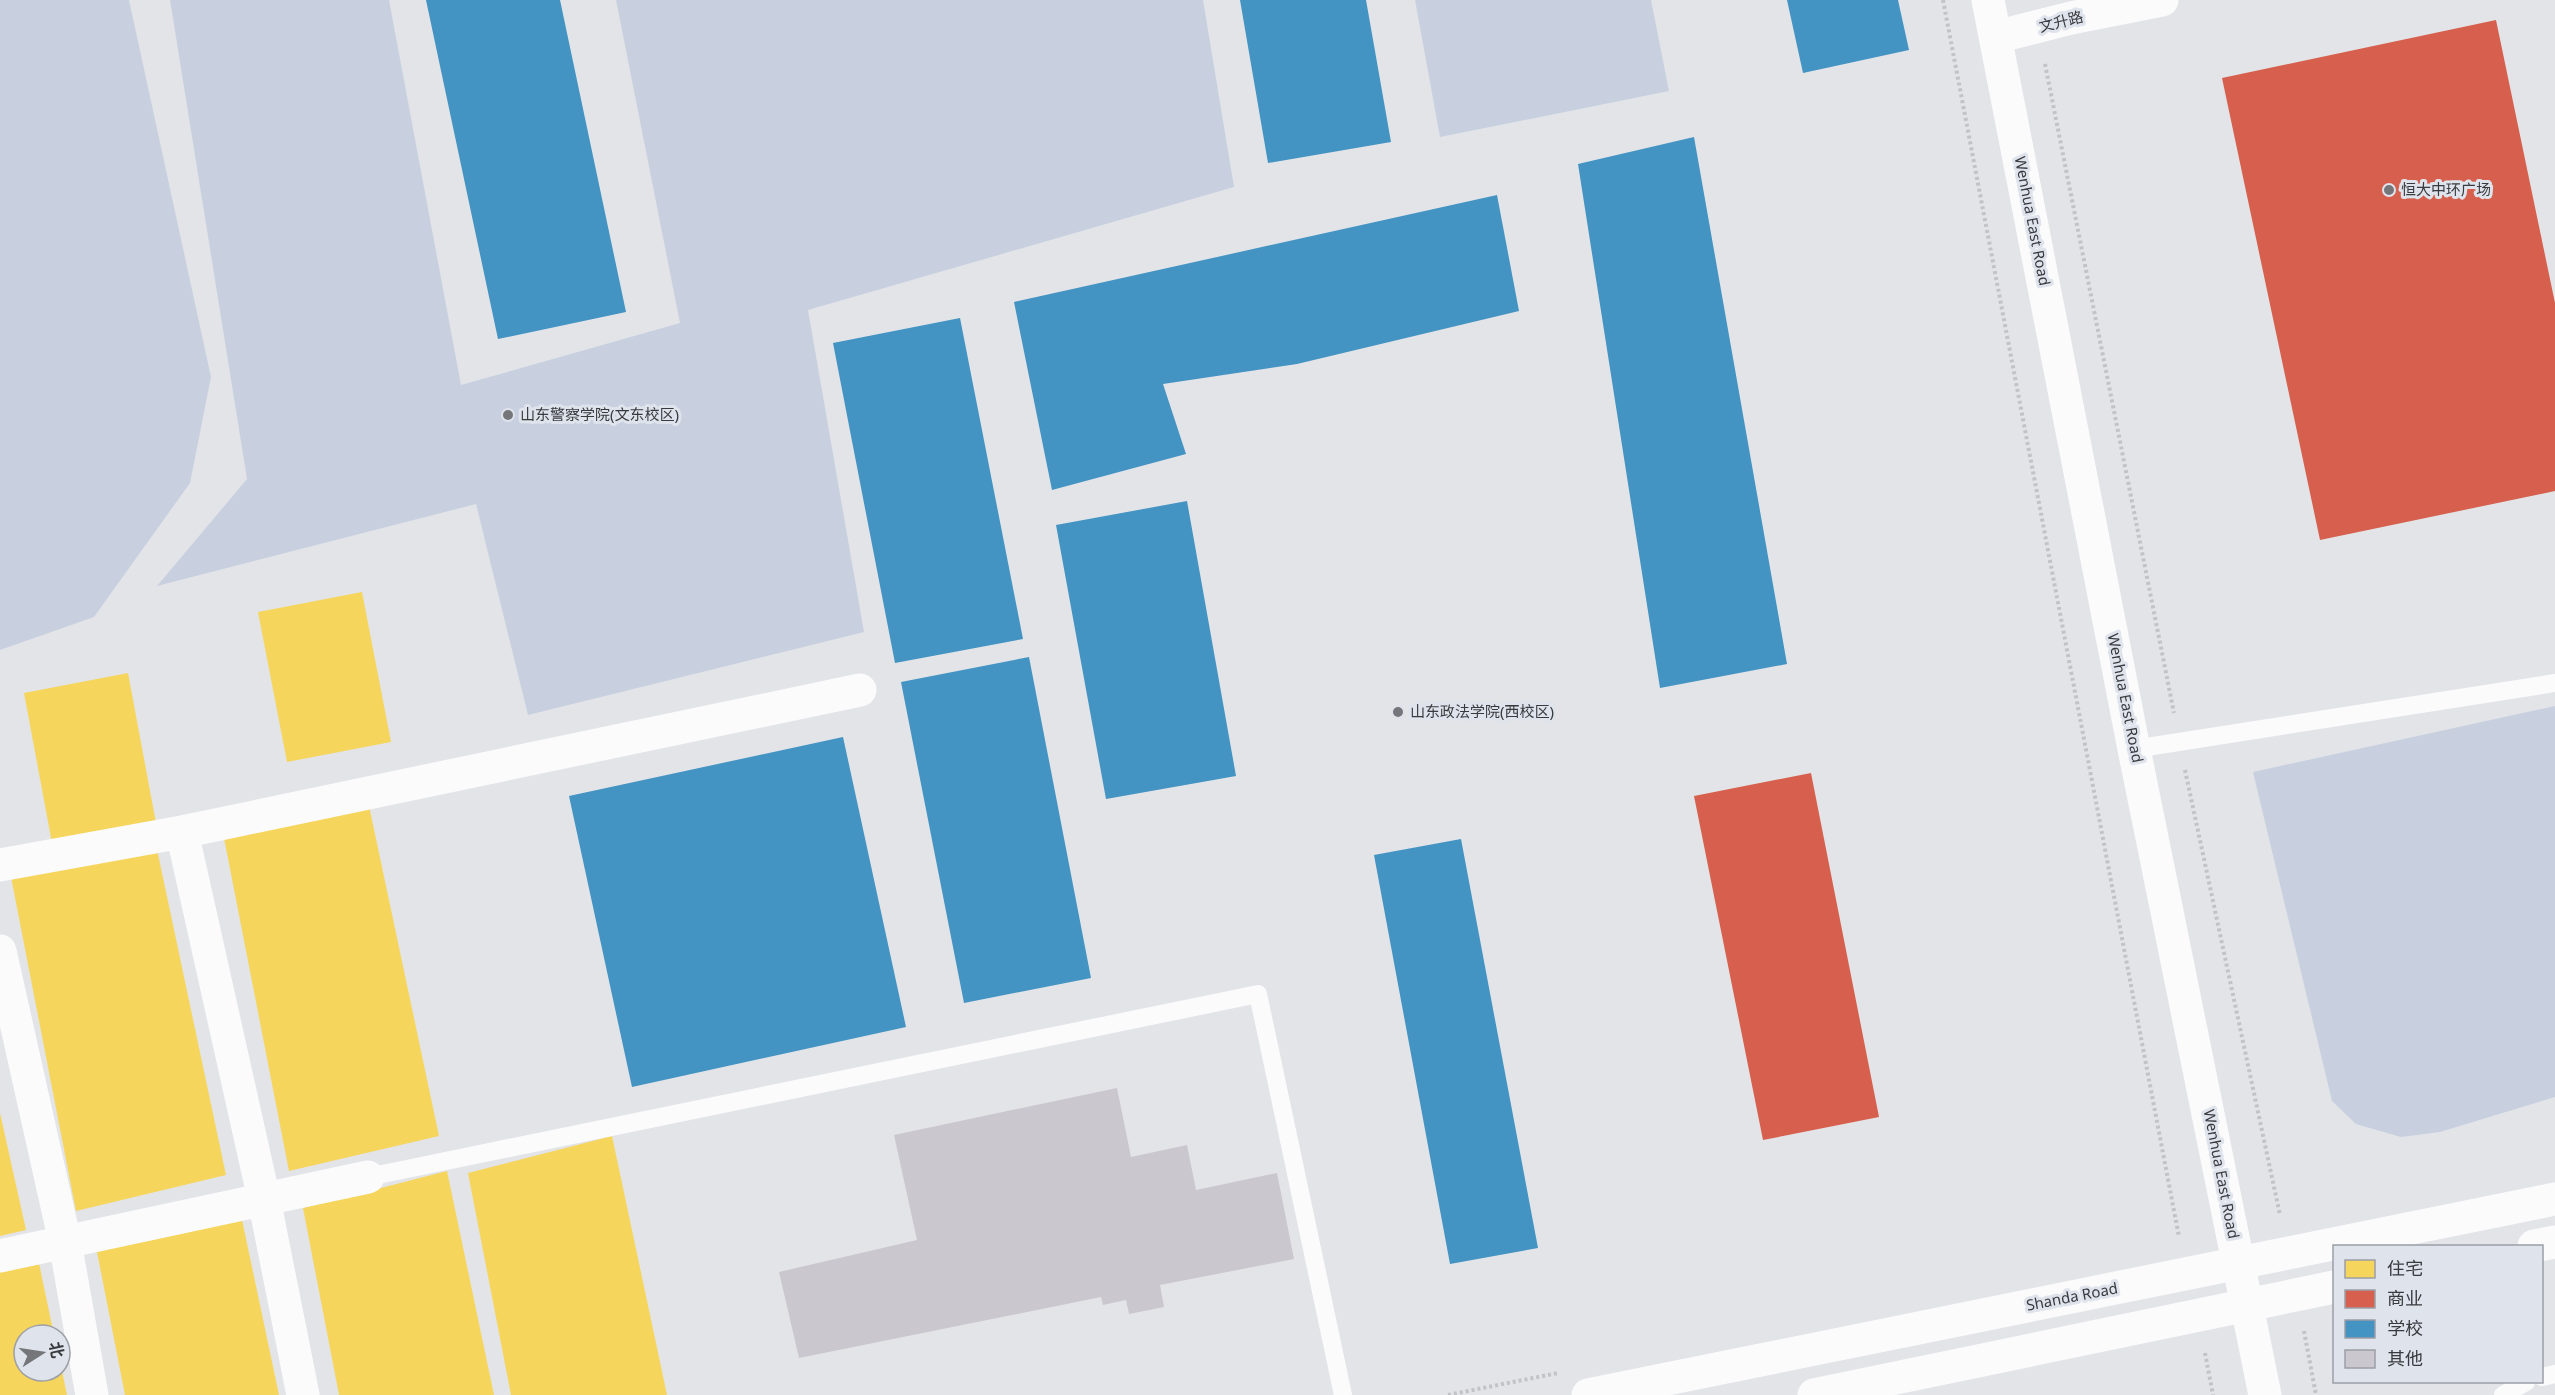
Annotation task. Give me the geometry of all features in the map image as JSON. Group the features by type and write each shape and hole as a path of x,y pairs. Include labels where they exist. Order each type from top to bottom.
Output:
{"main road":[{"name":"Wenhua East Road","path":"1988,0 2134,749 2265,1395"},
{"name":"文升路","path":"1996,37 2071,18 2162,0"},
{"path":"0,865 182,832 860,690"},
{"path":"182,832 264,1199 303,1395"},
{"path":"0,951 65,1242 92,1395"},
{"path":"0,1256 368,1177"},
{"name":"Shanda Road","path":"1588,1395 2555,1199"},
{"path":"2539,1245 2555,1242"},
{"path":"1814,1395 2333,1287"}],"lane":[{"path":"2134,749 2555,683"},
{"path":"368,1177 1258,993 1344,1395"},
{"path":"2503,1395 2524,1383"}],"path":[{"path":"1943,0 2187,1274"},
{"path":"2038,28 2179,742 2289,1253"},
{"path":"2297,1295 2316,1395"},
{"path":"2198,1315 2213,1395"}],"shaded area":[{"path":"0,0 129,0 211,377 190,483 94,617 0,650"},
{"path":"170,0 389,0 461,385 680,323 616,0 1203,0 1234,187 808,310 864,632 528,715 476,504 157,586 247,479"},
{"path":"1415,0 1651,0 1669,91 1440,137"},
{"path":"2555,706 2555,1097 2440,1132 2401,1137 2356,1124 2332,1101 2253,772"}],"building: 住宅":[{"path":"362,592 391,742 287,762 258,612"},
{"path":"128,673 156,823 52,843 24,693"},
{"path":"368,801 439,1136 289,1171 224,838"},
{"path":"155,840 226,1175 76,1211 11,877"},
{"path":"0,1113 26,1230 0,1236"},
{"path":"612,1136 667,1395 511,1395 468,1173"},
{"path":"447,1171 494,1395 339,1395 303,1208"},
{"path":"241,1215 279,1395 125,1395 97,1252"},
{"path":"36,1249 51,1323 12,1323 12,1383 64,1383 67,1395 0,1395 0,1259"}],"building: 商业":[{"name":"恒大中环广场","path":"2496,20 2555,303 2555,491 2320,540 2222,78"},
{"path":"1811,773 1879,1117 1763,1140 1694,796"}],"building: 学校":[{"path":"426,0 560,0 626,312 498,339"},
{"path":"1240,0 1366,0 1391,142 1268,163"},
{"path":"1787,0 1898,0 1909,50 1803,73"},
{"path":"1694,137 1787,664 1660,688 1578,164"},
{"path":"1497,195 1519,311 1297,364 1163,384 1186,454 1052,490 1014,302"},
{"path":"960,318 1023,639 895,663 833,343"},
{"path":"1187,501 1236,776 1106,799 1056,525"},
{"path":"1029,657 1091,978 964,1003 901,682"},
{"path":"843,737 906,1027 632,1087 569,796"},
{"path":"1461,839 1538,1248 1450,1264 1374,855"}],"building: 其他":[{"path":"1117,1088 1131,1157 1187,1145 1196,1190 1277,1173 1294,1259 1160,1285 1164,1307 1129,1314 1126,1300 1103,1305 1101,1297 799,1358 779,1272 917,1240 894,1135"}],"place":[{"name":"恒大中环广场","path":"2389,190"},
{"name":"山东警察学院(文东校区)","path":"508,415"},
{"name":"山东政法学院(西校区)","path":"1398,712"}]}
